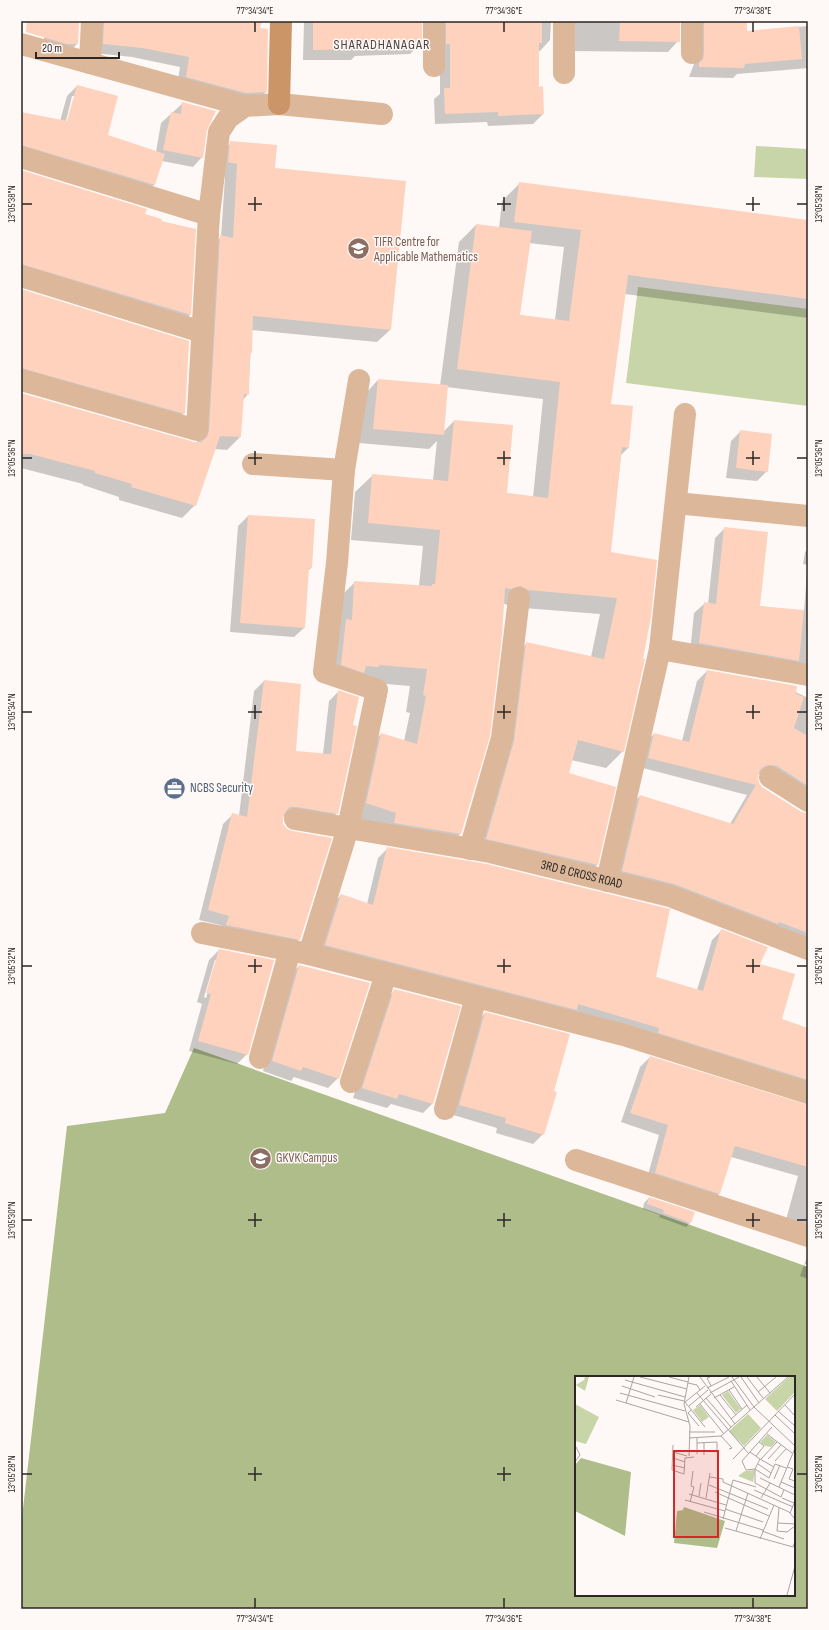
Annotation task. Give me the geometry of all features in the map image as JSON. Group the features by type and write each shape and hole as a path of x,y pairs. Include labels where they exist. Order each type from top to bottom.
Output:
{"street":[{"path":"90,63 92,21"},
{"path":"279,104 281,21"},
{"path":"434,21 434,66"},
{"path":"564,21 564,73"},
{"path":"692,21 692,53"},
{"path":"21,44 245,106 279,104 382,114"},
{"path":"21,380 197,430 209,215 219,132 228,118 245,106"},
{"path":"21,157 209,215"},
{"path":"21,276 202,332"},
{"path":"260,1058 348,828 377,690 324,672 337,563 344,470 359,380"},
{"path":"607,881 660,649 685,414"},
{"path":"254,464 344,470"},
{"path":"676,503 808,516"},
{"path":"470,849 502,738 519,598"},
{"path":"660,649 808,675"},
{"path":"770,778 808,800"},
{"name":"3RD B CROSS ROAD","path":"295,819 490,852 670,896 808,949"},
{"path":"202,933 300,952 624,1035 808,1093"},
{"path":"351,1082 386,974"},
{"path":"445,1109 476,997"},
{"path":"576,1160 808,1236"}],"green space":[{"path":"756,146 808,149 808,179 754,177"},
{"path":"638,287 808,309 808,406 626,383"},
{"name":"GKVK Campus","path":"194,1048 808,1267 808,1609 21,1609 21,1526 67,1126 165,1113"}],"building":[{"path":"27,21 79,21 78,44 67,44 26,32"},
{"path":"104,21 262,21 260,28 268,29 267,92 246,93 186,77 189,57 142,48 103,44"},
{"path":"313,21 422,21 422,44 363,46 363,49 313,50"},
{"path":"446,21 542,21 542,43 539,43 539,87 543,86 544,114 498,116 498,112 445,114 444,88 450,88 450,44 446,44"},
{"path":"620,21 680,21 680,42 619,41"},
{"path":"704,21 747,21 747,31 799,26 802,59 745,64 744,68 699,67 699,63 703,59 704,53"},
{"path":"77,85 118,96 108,135 165,154 155,185 21,145 21,112 67,121"},
{"path":"182,102 216,111 207,130 203,158 163,150 171,112 181,114"},
{"path":"230,141 277,145 275,168 406,181 391,330 253,316 249,395 244,394 241,437 220,436 196,506 131,487 132,484 95,473 95,471 30,454 21,454 21,393 194,442 201,442 207,437 209,431 220,235 233,238 237,164 228,162"},
{"path":"21,170 147,209 145,214 162,219 161,221 196,229 191,315 21,264"},
{"path":"519,182 808,220 808,299 628,275 611,404 633,406 629,448 622,447 611,552 657,560 651,617 643,659 645,659 624,752 578,740 569,773 616,787 598,865 486,839 514,741 526,642 604,659 617,598 528,590 520,586 511,589 505,588 502,636 490,736 461,834 394,823 396,813 366,803 381,733 417,744 426,696 423,695 427,669 379,665 379,667 366,666 364,673 341,665 346,619 352,620 354,581 432,586 432,584 435,584 440,530 368,523 372,474 448,481 454,420 513,425 507,493 548,498 560,382 457,369 476,224 532,231 520,315 569,321 581,230 514,222"},
{"path":"21,289 189,341 185,414 21,368"},
{"path":"378,379 448,385 444,435 373,429"},
{"path":"740,430 772,434 768,472 736,468"},
{"path":"248,515 315,519 312,568 309,568 305,628 240,623"},
{"path":"724,527 768,532 760,606 804,610 799,661 699,643 704,602 716,604"},
{"path":"707,670 797,686 796,694 804,697 794,728 808,736 808,786 777,766 765,766 760,770 758,777 759,783 763,788 801,812 808,813 808,933 779,922 778,924 674,884 622,871 640,795 733,824 756,785 648,758 654,733 689,742"},
{"path":"264,680 301,684 296,751 331,754 338,690 359,697 353,725 357,726 338,814 290,807 283,817 283,824 287,829 332,838 300,940 226,925 229,916 208,910 232,813 247,817"},
{"path":"387,847 487,864 670,909 656,977 703,991 721,929 768,947 760,964 795,974 782,1019 808,1028 808,1080 658,1033 659,1028 578,1004 577,1010 325,945 341,894 373,905"},
{"path":"219,949 274,960 248,1055 198,1041 211,994 206,993"},
{"path":"299,965 370,983 339,1079 303,1067 301,1071 272,1061"},
{"path":"394,989 461,1006 433,1104 399,1094 397,1099 362,1088"},
{"path":"485,1012 570,1034 554,1091 557,1092 544,1135 505,1123 506,1118 459,1105"},
{"path":"650,1056 808,1105 808,1167 735,1146 720,1194 655,1173 668,1125 630,1113"},
{"path":"649,1197 695,1212 691,1223 663,1213 664,1210 647,1204"}],"place":[{"name":"TIFR Centre for Applicable Mathematics","path":"359,249"},
{"name":"NCBS Security","path":"175,788"},
{"name":"GKVK Campus","path":"261,1158"}],"district":[{"name":"SHARADHANAGAR","path":"382,44"}]}
